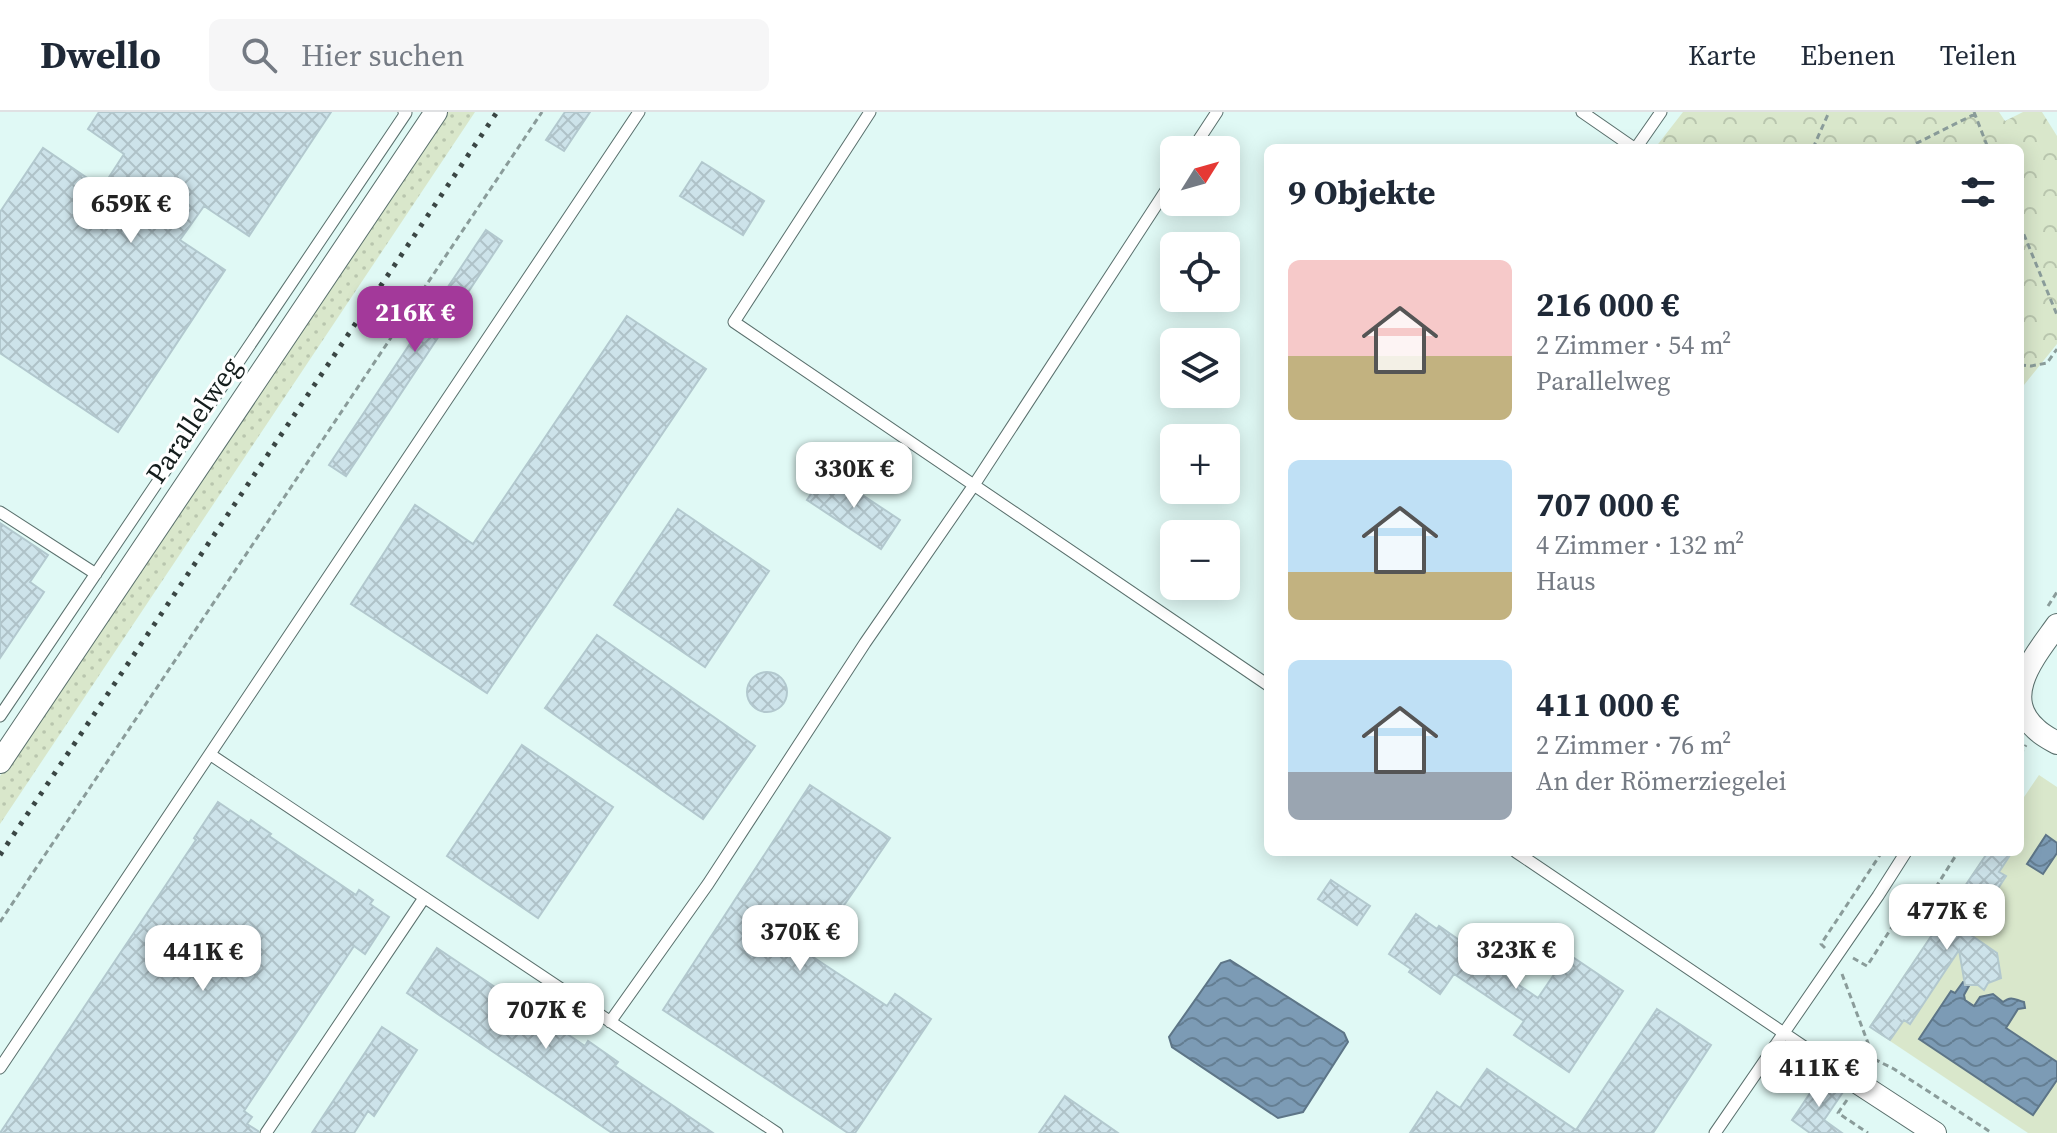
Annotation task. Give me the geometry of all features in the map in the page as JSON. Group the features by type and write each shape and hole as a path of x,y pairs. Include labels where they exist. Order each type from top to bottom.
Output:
{"street":[{"name":"Parallelweg","path":"0,762 436,112"},
{"path":"2024,675 2057,625"},
{"path":"2024,721 2057,743"},
{"path":"1850,1076 1935,1133"}],"lane":[{"path":"0,716 404,112"},
{"path":"0,1068 639,112"},
{"path":"870,112 734,322 1264,682"},
{"path":"1201,136 1217,112"},
{"path":"1582,112 1629,144"},
{"path":"1638,144 1661,112"},
{"path":"610,1022 708,884 1160,199"},
{"path":"0,512 96,574"},
{"path":"211,755 777,1133"},
{"path":"1522,856 1850,1076"},
{"path":"1715,1133 1838,964 1903,856"},
{"path":"266,1133 424,898"}],"path":[{"path":"0,922 542,112"},
{"path":"1815,144 1829,112"},
{"path":"1915,144 1974,113 1986,144"},
{"path":"2024,235 2057,315"},
{"path":"2024,365 2047,363 2057,349"},
{"path":"1879,856 1821,944 1838,964 1874,1059 1992,1133"},
{"path":"1914,922 1955,856"},
{"path":"1878,896 1933,935"},
{"path":"1838,964 1849,955 1867,966 1901,913"},
{"path":"1868,1133 1838,1113 1850,1076 1874,1059"}],"green space":[{"path":"447,112 475,112 0,824 0,776"},
{"path":"1683,112 1999,112 2005,121 2023,112 2042,112 2057,136 2057,344 2024,385 2024,144 1658,144"},
{"path":"2039,775 2057,787 2057,1133 2028,1133 1869,1027 1984,856 2024,856 2024,797"}],"water":[{"path":"2046,835 2057,843 2057,853 2043,874 2027,864"},
{"path":"1230,960 1344,1033 1348,1042 1303,1112 1278,1118 1172,1047 1169,1037 1221,963"},
{"path":"1963,982 1969,986 1965,1000 1974,1006 1980,997 1993,994 2003,1002 2011,998 2024,1002 2025,1008 2018,1009 2006,1028 2057,1062 2057,1080 2033,1115 1919,1039 1951,991 1955,993"}],"building":[{"path":"99,112 331,112 249,236 204,206 180,240 225,270 118,432 0,353 0,212 43,148 102,188 124,154 88,129"},
{"path":"565,112 590,112 564,151 546,140"},
{"path":"702,162 764,201 743,235 680,196"},
{"path":"486,230 502,241 346,476 329,465"},
{"path":"627,316 706,369 487,693 351,604 415,505 473,544"},
{"path":"826,471 900,520 881,549 807,500"},
{"path":"678,509 769,571 705,667 614,605"},
{"path":"0,523 48,555 30,582 44,592 0,658"},
{"path":"597,635 755,746 703,819 545,708"},
{"path":"767,672 781,678 787,692 781,706 767,712 753,706 747,692 753,678"},
{"path":"522,745 613,807 538,918 447,856"},
{"path":"810,785 890,838 810,955 887,1006 895,994 931,1019 855,1133 848,1133 663,1010"},
{"path":"218,802 249,823 251,820 271,834 269,836 356,895 359,890 373,900 370,904 389,917 365,954 354,946 244,1111 252,1117 247,1124 258,1133 0,1133 196,840 194,838"},
{"path":"1985,856 2009,856 1999,872 2006,876 1995,893 1985,886 1967,914 1976,920 1968,933 1997,953 2001,978 1988,983 1984,990 1978,985 1965,985 1959,950 1910,1024 1904,1020 1890,1040 1870,1027"},
{"path":"1331,880 1370,906 1357,925 1318,899"},
{"path":"1416,914 1437,929 1439,926 1472,949 1470,952 1538,998 1568,954 1623,991 1569,1072 1514,1035 1524,1021 1454,974 1440,994 1389,954"},
{"path":"437,948 517,1002 521,996 554,1018 551,1023 585,1046 588,1041 618,1062 615,1066 713,1133 612,1133 407,993"},
{"path":"1657,1009 1711,1045 1653,1133 1410,1133 1437,1092 1460,1108 1487,1069 1576,1130"},
{"path":"382,1027 417,1050 374,1116 368,1111 354,1133 312,1133"},
{"path":"1821,1077 1843,1092 1824,1120 1842,1133 1810,1133 1792,1120"},
{"path":"1065,1096 1118,1133 1039,1133"}],"railway":[{"path":"0,855 497,112"}]}
